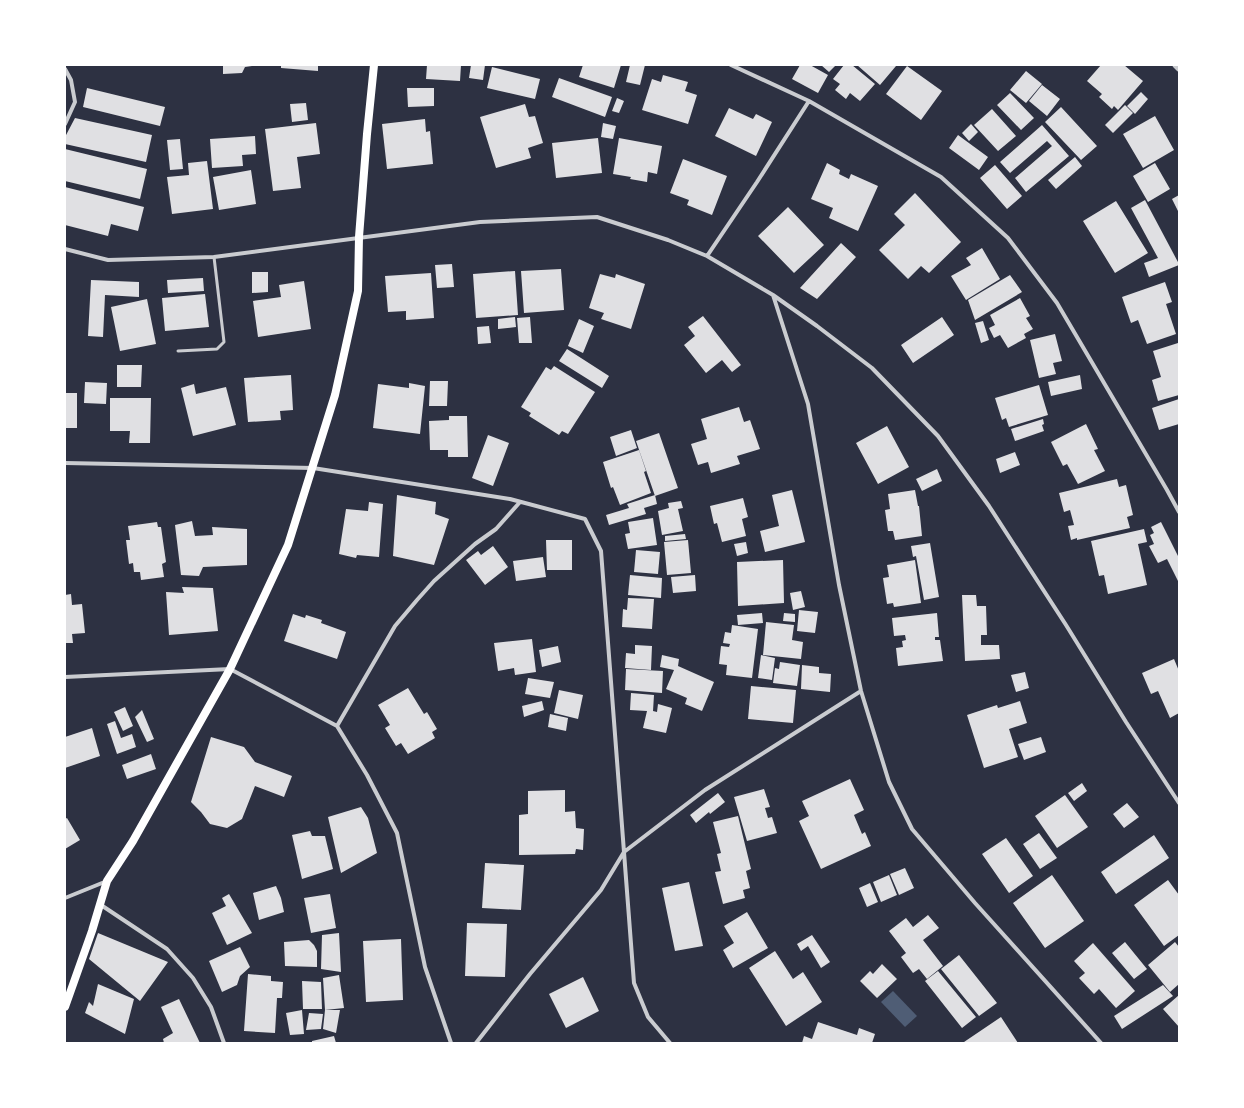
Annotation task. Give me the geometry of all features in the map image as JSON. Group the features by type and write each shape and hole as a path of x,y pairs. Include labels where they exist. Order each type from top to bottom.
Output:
{"main road":[{"path":"65,1007 107,881 133,841 230,669 288,545 336,395 358,291 367,134 374,65"}],"street":[{"path":"731,65 809,101 941,177 1008,238 1057,304 1179,512"},
{"path":"1176,65 1179,68"},
{"path":"65,69 71,80 75,102 65,124"},
{"path":"707,256 809,101"},
{"path":"65,249 108,260 214,257 480,222 597,217 668,240 707,256 773,295 872,368 938,436 989,506 1179,803"},
{"path":"773,295 808,404 839,585 861,691 889,782 912,829 975,903 1101,1043"},
{"path":"65,463 98,465 313,468 510,499 584,519 601,551 634,983 648,1017 670,1043"},
{"path":"337,726 396,626 417,600 434,581 475,544 496,529 520,502"},
{"path":"65,677 230,669 337,726 367,775 398,834 425,967 451,1043"},
{"path":"476,1043 530,974 601,890 624,852 705,790 861,691"},
{"path":"65,898 107,881"},
{"path":"100,905 167,949 193,978 211,1007 224,1043"}],"lane":[{"path":"178,351 217,349 224,342 214,257"}],"water":[{"path":"893,991 917,1016 905,1027 881,1002"}],"building":[{"path":"223,65 252,66 245,67 242,73 223,74"},
{"path":"281,65 318,65 318,71 281,68"},
{"path":"427,65 461,65 460,81 426,79"},
{"path":"471,65 485,65 483,80 469,78"},
{"path":"583,65 621,65 614,88 579,77"},
{"path":"630,65 645,65 640,85 626,82"},
{"path":"800,65 810,65 828,75 818,93 792,79"},
{"path":"821,65 836,65 829,72"},
{"path":"844,65 852,65 875,84 860,101 850,93 846,99 835,90 840,84 833,79"},
{"path":"857,65 895,65 896,66 880,85"},
{"path":"1101,65 1124,65 1143,81 1118,110 1114,106 1112,109 1099,97 1102,94 1087,81"},
{"path":"907,66 942,91 921,120 886,94"},
{"path":"492,67 540,79 535,99 487,88"},
{"path":"1026,71 1042,84 1026,103 1010,90"},
{"path":"663,75 688,82 685,91 697,95 688,124 642,110 652,79 661,82"},
{"path":"559,78 612,97 605,117 552,97"},
{"path":"1042,85 1060,99 1047,116 1029,101"},
{"path":"87,88 165,107 160,126 83,107"},
{"path":"407,88 434,88 434,106 408,107"},
{"path":"1141,92 1148,99 1135,114 1127,106"},
{"path":"1010,93 1034,118 1021,130 997,105"},
{"path":"617,98 624,101 619,113 612,111"},
{"path":"306,103 308,120 292,122 290,104"},
{"path":"525,104 529,117 535,116 543,143 528,148 531,158 496,168 480,117"},
{"path":"1125,105 1133,113 1113,133 1105,125"},
{"path":"1061,107 1097,146 1081,160 1045,122"},
{"path":"729,108 753,119 756,114 772,122 756,156 715,136"},
{"path":"992,109 1016,136 998,151 974,125"},
{"path":"1155,116 1174,150 1143,168 1123,134"},
{"path":"75,118 152,135 146,162 65,144 65,137"},
{"path":"425,119 426,132 430,131 433,164 387,169 382,124"},
{"path":"316,123 320,154 297,157 301,188 273,191 265,129"},
{"path":"603,123 616,126 613,139 601,137"},
{"path":"971,124 978,132 969,141 962,133"},
{"path":"1042,125 1069,156 1026,192 1015,178 1052,146 1047,141 1010,173 1000,162"},
{"path":"958,135 988,157 979,170 949,148"},
{"path":"255,136 256,154 242,155 243,166 212,168 210,139"},
{"path":"598,138 602,173 556,178 552,143"},
{"path":"619,138 662,146 657,174 648,172 647,182 630,179 631,177 613,174"},
{"path":"180,139 183,169 170,170 167,140"},
{"path":"65,149 147,169 140,199 65,181"},
{"path":"1075,157 1082,166 1056,189 1048,180"},
{"path":"683,159 727,176 712,215 687,205 689,200 670,193"},
{"path":"207,161 213,209 172,214 167,177 189,175 188,163"},
{"path":"827,163 840,170 839,174 849,179 851,174 878,186 858,231 829,218 833,208 811,199"},
{"path":"1155,163 1170,189 1148,202 1133,176"},
{"path":"995,165 1022,196 1007,209 980,178"},
{"path":"251,170 256,204 219,210 213,177"},
{"path":"65,187 144,207 138,231 111,224 108,236 65,225"},
{"path":"915,193 961,242 929,273 921,266 908,279 879,250 905,225 894,214"},
{"path":"1179,195 1179,213 1172,199"},
{"path":"1145,200 1179,264 1149,277 1144,263 1158,258 1131,208"},
{"path":"1116,201 1148,253 1115,273 1083,221"},
{"path":"788,207 824,245 794,273 758,236"},
{"path":"841,243 856,257 817,299 800,288"},
{"path":"982,248 1000,279 966,300 951,276 971,265 966,258"},
{"path":"452,264 454,287 437,288 435,265"},
{"path":"561,269 564,310 524,313 521,271"},
{"path":"515,271 518,315 476,318 473,274"},
{"path":"252,272 268,272 268,292 252,293"},
{"path":"431,273 434,318 406,320 406,311 388,312 385,276"},
{"path":"600,274 615,278 616,274 645,284 631,329 601,319 604,313 589,308"},
{"path":"1010,275 1022,292 975,320 968,300"},
{"path":"203,278 204,291 168,293 167,280"},
{"path":"91,280 139,282 139,297 105,295 103,337 88,336"},
{"path":"304,281 311,329 258,337 253,301 281,297 279,285"},
{"path":"1165,282 1172,302 1166,304 1176,334 1147,344 1138,320 1131,323 1122,297"},
{"path":"205,294 209,327 165,331 162,298"},
{"path":"1020,298 1030,316 1026,318 1033,329 1024,334 1026,338 1008,348 1000,335 994,338 989,328 995,325 990,315"},
{"path":"147,299 156,344 120,351 111,307"},
{"path":"703,316 741,365 732,372 722,360 706,373 684,345 695,336 688,327"},
{"path":"515,317 516,327 498,329 498,319"},
{"path":"530,317 532,343 519,343 517,318"},
{"path":"942,317 954,335 913,363 901,345"},
{"path":"579,319 594,326 583,353 568,346"},
{"path":"983,321 989,340 981,343 975,323"},
{"path":"489,326 491,343 478,344 477,327"},
{"path":"1055,334 1062,361 1053,363 1056,374 1039,378 1030,340"},
{"path":"1178,343 1179,395 1158,401 1152,380 1161,377 1153,351"},
{"path":"567,349 609,376 602,388 559,361"},
{"path":"117,365 142,365 141,387 117,387"},
{"path":"554,366 595,392 568,434 562,431 559,435 529,416 531,413 521,407 546,367 551,370"},
{"path":"291,375 293,410 280,411 281,420 248,422 244,378"},
{"path":"1080,375 1082,389 1051,396 1048,382"},
{"path":"430,381 448,381 447,406 429,406"},
{"path":"85,382 107,383 106,404 84,403"},
{"path":"409,383 425,386 420,434 373,428 378,384 409,388"},
{"path":"194,384 196,394 226,387 236,425 193,436 181,388"},
{"path":"1039,385 1048,415 1009,427 1006,418 1002,420 995,398"},
{"path":"65,393 77,393 77,428 65,428"},
{"path":"110,398 151,398 150,443 129,443 130,431 110,431"},
{"path":"1179,399 1179,424 1159,430 1152,408"},
{"path":"739,407 744,422 750,420 760,449 737,456 740,464 711,473 708,462 698,465 691,444 707,439 701,419"},
{"path":"449,416 467,416 468,457 448,457 448,450 430,450 429,421 449,420"},
{"path":"1043,419 1044,424 1042,425 1044,431 1015,441 1011,429"},
{"path":"1086,424 1098,449 1094,450 1105,471 1078,484 1067,464 1063,466 1051,442"},
{"path":"887,426 909,467 878,484 856,443"},
{"path":"631,430 637,448 616,456 610,437"},
{"path":"659,433 678,488 655,496 636,441"},
{"path":"488,435 509,443 493,486 472,478"},
{"path":"639,450 651,493 620,505 613,487 611,488 603,462"},
{"path":"1015,452 1020,465 1000,473 996,459"},
{"path":"937,469 942,481 922,491 916,479"},
{"path":"1117,479 1119,487 1126,485 1133,515 1127,517 1130,528 1071,540 1068,526 1074,525 1070,510 1064,512 1059,493"},
{"path":"792,490 805,542 765,552 760,531 779,526 772,495"},
{"path":"915,490 919,506 922,536 895,540 893,531 888,531 885,510 890,509 888,494"},
{"path":"397,495 436,502 435,514 449,519 434,565 393,556"},
{"path":"655,495 657,504 644,508 646,514 609,525 606,515 629,508 627,504"},
{"path":"743,498 748,517 742,519 746,536 722,542 717,523 714,524 710,506"},
{"path":"681,501 683,508 678,509 683,531 662,535 658,511 669,508 668,503"},
{"path":"369,502 383,504 379,557 357,555 356,558 339,554 346,509 368,511"},
{"path":"653,518 657,545 628,549 625,534 630,533 628,522"},
{"path":"192,521 195,536 213,535 212,527 247,529 247,565 203,567 199,576 181,575 175,525"},
{"path":"157,522 158,527 161,527 166,562 162,564 164,577 141,580 140,572 134,572 133,563 129,564 126,540 130,540 128,526"},
{"path":"1161,522 1179,558 1179,583 1167,559 1158,563 1149,546 1154,544 1150,535 1154,533 1151,527"},
{"path":"1144,529 1147,542 1138,544 1147,585 1108,594 1104,575 1099,576 1091,541"},
{"path":"685,534 686,539 665,541 665,536"},
{"path":"546,540 572,540 572,570 547,570"},
{"path":"688,540 691,573 667,575 664,542"},
{"path":"746,542 748,553 737,556 734,544"},
{"path":"930,543 939,597 924,600 916,556 913,557 911,546"},
{"path":"493,546 508,567 485,585 466,560 478,551 481,555"},
{"path":"636,550 660,552 658,574 634,572"},
{"path":"543,557 546,577 516,581 513,561"},
{"path":"783,560 784,603 738,606 737,562"},
{"path":"915,560 921,603 894,607 893,603 887,604 883,578 889,577 887,565"},
{"path":"630,575 662,578 661,598 628,595"},
{"path":"695,575 696,591 673,593 671,577"},
{"path":"182,587 213,588 218,631 169,635 166,592 184,593"},
{"path":"801,591 805,607 793,610 790,593"},
{"path":"71,594 72,605 82,604 85,633 72,634 73,643 65,643 65,595"},
{"path":"962,595 976,595 977,606 986,606 987,635 981,635 981,645 999,645 1000,659 965,661"},
{"path":"628,598 654,599 652,629 622,627 623,609 627,610"},
{"path":"799,610 818,612 815,633 797,631"},
{"path":"762,613 763,623 738,625 737,615"},
{"path":"784,613 795,614 795,622 783,621"},
{"path":"937,613 939,637 935,637 935,640 940,640 943,661 898,666 896,648 903,647 902,641 906,640 905,635 894,636 892,618"},
{"path":"293,614 305,618 306,615 322,620 321,623 346,632 337,659 284,641"},
{"path":"766,622 794,625 792,640 803,642 801,659 763,655"},
{"path":"732,625 758,629 752,678 726,675 727,665 719,664 721,646 729,647 730,644 723,643 725,632 731,633"},
{"path":"532,639 536,672 515,675 514,668 498,671 494,643"},
{"path":"635,645 652,646 651,670 625,668 626,653 635,654"},
{"path":"558,646 561,662 542,667 539,650"},
{"path":"662,655 679,659 678,666 714,682 702,711 685,704 687,698 666,689 674,670 660,667"},
{"path":"761,655 775,658 772,680 758,678"},
{"path":"1174,659 1179,671 1179,713 1170,718 1158,691 1151,694 1142,673"},
{"path":"780,662 800,665 797,686 773,683 775,668 779,669"},
{"path":"802,665 819,667 819,673 831,674 830,692 801,689"},
{"path":"626,669 663,671 662,693 625,690"},
{"path":"1025,672 1029,688 1016,692 1011,675"},
{"path":"528,678 554,682 550,698 525,694"},
{"path":"751,686 796,690 793,723 748,719"},
{"path":"408,688 424,714 427,712 437,729 432,732 435,738 408,754 401,743 396,746 385,728 390,725 378,705"},
{"path":"559,690 583,695 578,719 554,713"},
{"path":"631,693 654,695 653,711 657,712 658,704 672,708 666,733 643,728 647,711 630,710"},
{"path":"542,701 544,710 524,717 522,706"},
{"path":"1020,701 1027,723 1009,729 1018,757 984,768 967,715 997,705 998,708"},
{"path":"125,707 133,726 123,731 114,712"},
{"path":"142,710 154,739 147,742 135,717"},
{"path":"550,714 568,718 566,731 548,727"},
{"path":"115,721 121,738 132,734 136,747 117,754 107,724"},
{"path":"92,728 100,756 65,768 65,737"},
{"path":"211,737 244,747 255,762 292,776 284,797 255,786 242,819 227,828 210,824 191,802"},
{"path":"1041,737 1046,752 1024,760 1018,744"},
{"path":"151,754 156,769 127,779 122,765"},
{"path":"850,779 864,810 854,815 862,834 865,832 871,846 821,869 799,821 809,816 802,801"},
{"path":"1082,783 1087,791 1074,801 1068,793"},
{"path":"764,789 770,807 765,808 768,818 772,817 777,833 747,841 734,797"},
{"path":"565,790 565,812 575,811 576,828 584,829 583,850 576,849 575,854 519,855 519,815 528,814 528,791"},
{"path":"718,793 725,802 710,814 709,812 696,823 690,815"},
{"path":"1065,795 1088,827 1057,848 1035,816"},
{"path":"1127,803 1139,817 1124,828 1113,814"},
{"path":"361,807 368,818 377,853 341,873 328,817"},
{"path":"738,816 751,869 746,871 750,888 743,890 745,898 723,904 715,872 721,871 717,854 721,853 713,822"},
{"path":"67,818 80,840 65,849 65,819"},
{"path":"310,831 312,836 325,836 333,869 302,879 292,835"},
{"path":"1039,833 1057,858 1040,869 1023,844"},
{"path":"1154,835 1169,858 1116,894 1101,872"},
{"path":"1006,838 1033,876 1009,893 982,854"},
{"path":"485,863 524,865 521,910 482,908"},
{"path":"905,868 914,888 899,895 890,874"},
{"path":"889,875 897,895 881,902 873,882"},
{"path":"1052,875 1084,921 1045,948 1013,903"},
{"path":"1168,880 1179,895 1179,935 1164,946 1134,905"},
{"path":"689,882 703,946 675,951 662,888"},
{"path":"870,883 878,902 867,907 859,888"},
{"path":"276,886 281,898 284,912 259,920 253,893"},
{"path":"229,894 252,933 227,945 212,913 226,906 222,898"},
{"path":"330,894 336,928 311,933 304,898"},
{"path":"747,912 768,948 733,968 723,950 734,943 724,926"},
{"path":"928,915 939,928 923,940 943,966 927,979 919,969 913,973 901,957 906,953 889,931 906,918 913,927"},
{"path":"467,923 507,924 505,977 465,976"},
{"path":"98,933 168,962 140,1001 89,959"},
{"path":"339,933 341,972 321,969 322,935"},
{"path":"812,935 830,962 821,968 808,946 801,951 797,944"},
{"path":"401,939 403,1000 366,1002 363,941"},
{"path":"309,940 317,951 317,967 285,966 284,942"},
{"path":"1125,942 1147,969 1134,979 1112,953"},
{"path":"1175,942 1179,947 1179,984 1170,992 1148,965"},
{"path":"1093,943 1135,991 1116,1008 1099,989 1094,994 1079,978 1085,973 1074,961"},
{"path":"240,947 250,967 240,976 237,985 222,992 209,961"},
{"path":"775,951 793,979 803,972 822,1002 786,1026 749,968"},
{"path":"959,955 997,1003 979,1016 941,969"},
{"path":"882,964 897,979 877,998 860,981 870,971 873,974"},
{"path":"938,971 976,1017 962,1028 925,981"},
{"path":"248,974 271,976 271,981 283,982 282,998 277,998 275,1033 244,1031"},
{"path":"339,975 344,1008 325,1010 323,978"},
{"path":"583,977 599,1011 566,1028 549,994"},
{"path":"302,981 321,982 322,1009 303,1009"},
{"path":"98,984 134,999 125,1034 85,1013 89,1002 93,1006"},
{"path":"1163,985 1173,996 1122,1029 1114,1016"},
{"path":"1179,995 1179,1027 1163,1009"},
{"path":"179,999 200,1043 164,1043 163,1039 173,1033 161,1007"},
{"path":"302,1010 304,1034 290,1035 286,1013"},
{"path":"325,1010 340,1010 336,1033 323,1029"},
{"path":"309,1013 323,1014 321,1029 306,1030"},
{"path":"1001,1017 1018,1043 964,1042"},
{"path":"818,1022 857,1035 859,1028 875,1034 872,1043 802,1043 804,1036 812,1039"},
{"path":"334,1036 336,1043 312,1043 312,1041"}]}
